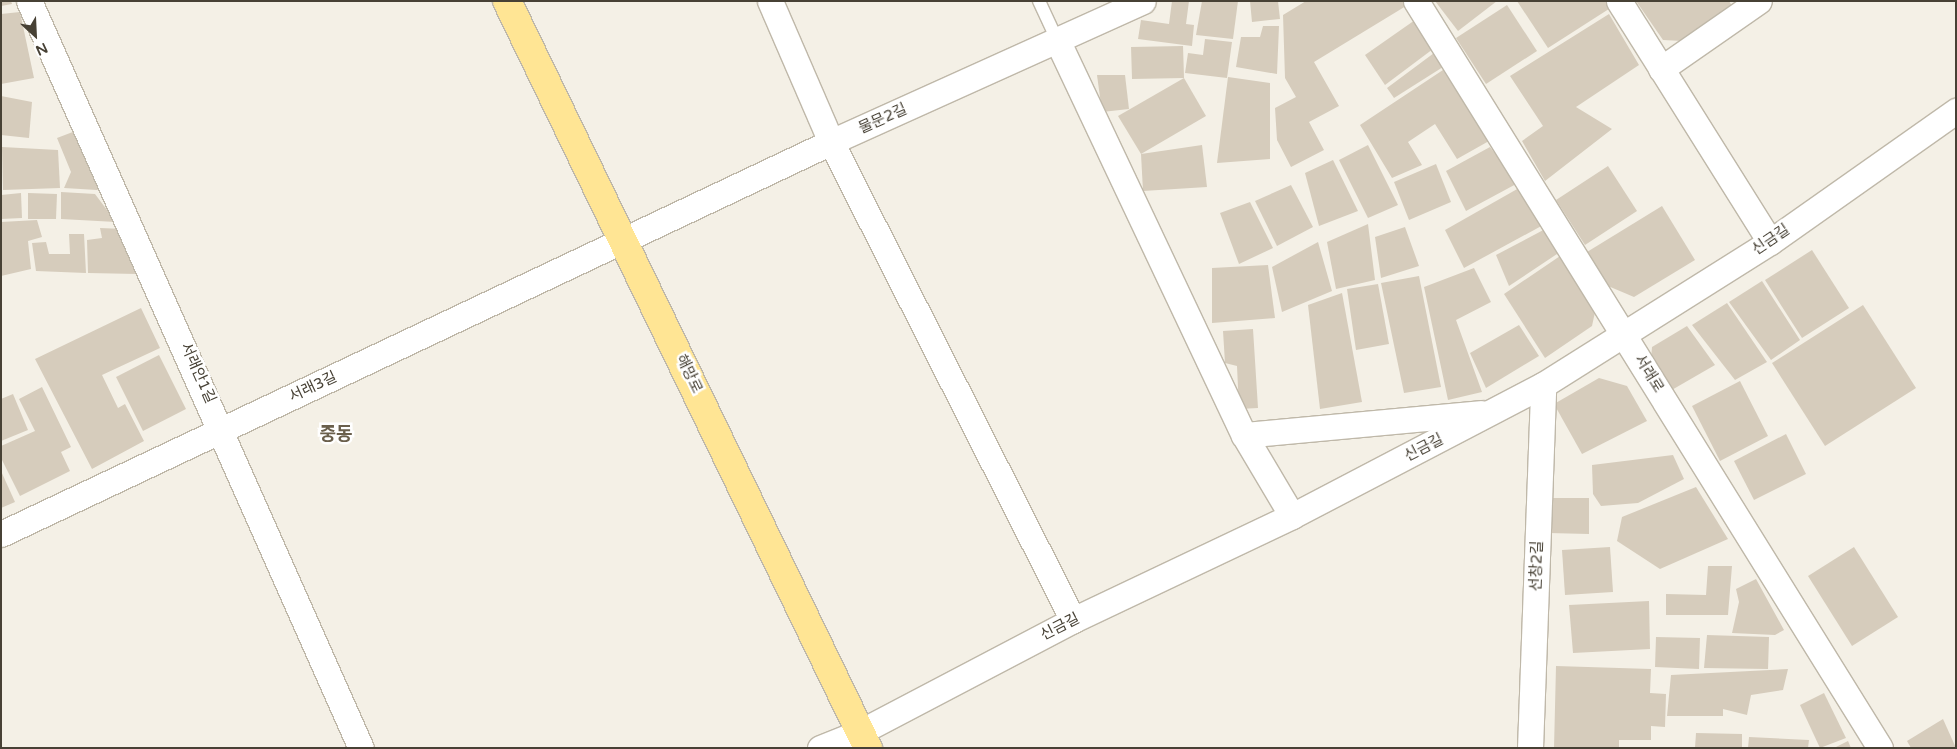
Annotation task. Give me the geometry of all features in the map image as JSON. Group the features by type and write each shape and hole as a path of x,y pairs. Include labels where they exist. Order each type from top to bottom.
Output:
{"main road":[{"name":"해망로","path":"507,1 625,241 864,740"}],"street":[{"name":"서래안1길","path":"29,1 223,429 361,748"},
{"path":"770,1 831,142 1073,620"},
{"name":"물문2길","path":"625,241 831,142 1058,42 1143,1"},
{"name":"서래로","path":"1416,1 1880,748"},
{"path":"1619,1 1770,242"},
{"path":"1661,69 1759,1"},
{"path":"1058,42 1244,435 1292,516"},
{"name":"신금길","path":"820,748 864,740 1073,620 1292,516 1543,385 1623,332 1770,242 1956,111"},
{"name":"서래3길","path":"1,534 625,241"},
{"name":"선창2길","path":"1530,748 1543,385"},
{"path":"1244,435 1493,412"}],"lane":[{"path":"1039,1 1058,42"}],"building":[{"path":"1,1 11,1 12,4 1,6"},
{"path":"1172,1 1189,1 1186,24 1194,25 1192,46 1138,39 1141,20 1169,24"},
{"path":"1202,1 1238,1 1233,39 1196,35"},
{"path":"1250,1 1278,1 1280,19 1252,22"},
{"path":"1306,1 1402,1 1406,6 1314,62 1339,106 1309,122 1324,150 1291,167 1277,140 1275,108 1296,97 1285,78 1283,15"},
{"path":"1435,1 1497,1 1458,31"},
{"path":"1517,1 1608,1 1612,7 1548,48"},
{"path":"1636,1 1729,1 1732,6 1682,41 1663,40"},
{"path":"1507,5 1537,51 1486,84 1456,38"},
{"path":"20,12 34,78 1,84 1,14"},
{"path":"1609,14 1639,65 1576,107 1612,129 1545,181 1522,141 1543,126 1510,76"},
{"path":"1415,20 1433,49 1385,85 1365,55"},
{"path":"1263,26 1279,26 1277,74 1236,67 1241,37 1260,37"},
{"path":"1205,39 1232,42 1227,78 1185,73 1188,53 1203,55"},
{"path":"1183,46 1184,78 1132,79 1131,47"},
{"path":"1434,53 1443,67 1394,98 1387,88"},
{"path":"1443,70 1489,141 1457,159 1435,124 1408,142 1422,165 1392,178 1360,125"},
{"path":"1097,75 1125,75 1129,109 1102,112"},
{"path":"1228,77 1270,83 1270,159 1217,163"},
{"path":"1184,78 1206,116 1141,154 1118,116"},
{"path":"1,96 32,102 29,138 1,135"},
{"path":"78,130 104,185 97,190 64,188 71,172 57,138"},
{"path":"1202,145 1207,187 1143,191 1141,154"},
{"path":"1368,145 1398,205 1368,218 1339,160"},
{"path":"2,147 58,150 60,188 3,190"},
{"path":"1490,147 1518,183 1466,211 1446,171"},
{"path":"1333,160 1358,211 1319,226 1305,173"},
{"path":"1436,164 1451,202 1409,220 1394,182"},
{"path":"1608,166 1637,211 1585,245 1556,200"},
{"path":"1291,185 1313,227 1277,246 1255,201"},
{"path":"1519,188 1545,224 1464,268 1445,230"},
{"path":"61,192 95,194 116,222 61,219"},
{"path":"21,193 22,218 1,219 1,195"},
{"path":"28,193 57,194 56,219 28,219"},
{"path":"1250,202 1273,248 1239,264 1220,213"},
{"path":"1662,206 1695,260 1634,297 1608,286 1587,252"},
{"path":"37,220 42,237 28,241 31,269 1,276 1,222"},
{"path":"1368,224 1375,280 1336,289 1327,242"},
{"path":"1405,227 1419,266 1381,278 1375,237"},
{"path":"1549,227 1563,250 1509,286 1496,255"},
{"path":"100,228 124,229 137,274 88,273 87,240 102,238"},
{"path":"69,234 84,234 86,273 36,271 32,243 46,242 49,254 70,254"},
{"path":"1318,242 1332,291 1282,312 1272,267"},
{"path":"1812,250 1849,308 1802,338 1765,280"},
{"path":"1566,252 1597,303 1592,326 1545,358 1504,294"},
{"path":"1268,265 1275,318 1212,323 1212,268"},
{"path":"1474,268 1491,302 1456,320 1482,392 1448,400 1424,287"},
{"path":"1419,276 1441,387 1404,393 1381,283"},
{"path":"1762,281 1800,340 1771,360 1729,302"},
{"path":"1378,284 1389,344 1356,350 1347,289"},
{"path":"1342,293 1362,402 1320,409 1308,305"},
{"path":"1727,303 1767,362 1735,380 1692,325"},
{"path":"1863,305 1916,388 1825,446 1772,363"},
{"path":"141,308 160,348 102,375 118,408 125,404 144,441 92,469 35,359"},
{"path":"1519,325 1539,356 1486,388 1470,353"},
{"path":"1687,326 1715,365 1670,391 1651,360 1652,347"},
{"path":"1253,329 1258,408 1239,409 1237,366 1225,363 1223,331"},
{"path":"159,355 186,409 143,431 116,377"},
{"path":"1599,378 1627,386 1647,421 1582,454 1554,404"},
{"path":"1740,381 1768,436 1720,461 1692,406"},
{"path":"42,387 71,447 61,452 70,471 20,496 1,458 1,446 35,431 19,399"},
{"path":"13,394 28,430 1,441 1,399"},
{"path":"1786,434 1806,474 1754,500 1734,461"},
{"path":"1673,455 1684,479 1638,503 1601,506 1593,494 1592,465"},
{"path":"1,471 15,502 1,508"},
{"path":"1696,487 1728,539 1660,569 1617,541 1622,517"},
{"path":"1548,498 1589,498 1589,534 1548,533"},
{"path":"1610,547 1613,592 1565,595 1562,550"},
{"path":"1854,547 1898,617 1852,646 1808,576"},
{"path":"1708,566 1732,566 1728,615 1666,615 1666,594 1706,595"},
{"path":"1756,579 1784,630 1775,635 1732,633 1739,602 1736,589"},
{"path":"1649,601 1650,649 1573,653 1569,605"},
{"path":"1707,635 1769,637 1768,669 1704,668"},
{"path":"1656,637 1700,638 1699,669 1655,667"},
{"path":"1556,666 1651,669 1650,693 1666,694 1665,727 1651,726 1651,740 1619,740 1619,748 1554,748"},
{"path":"1788,669 1783,690 1751,695 1747,715 1723,709 1723,716 1667,716 1671,675"},
{"path":"1824,693 1846,738 1820,748 1800,705"},
{"path":"1943,719 1956,748 1911,748 1907,741"},
{"path":"1696,733 1742,734 1742,748 1695,748"},
{"path":"1749,737 1809,740 1808,748 1748,748"},
{"path":"1848,741 1851,748 1834,748"}],"district":[{"name":"중동","path":"336,434"}]}
